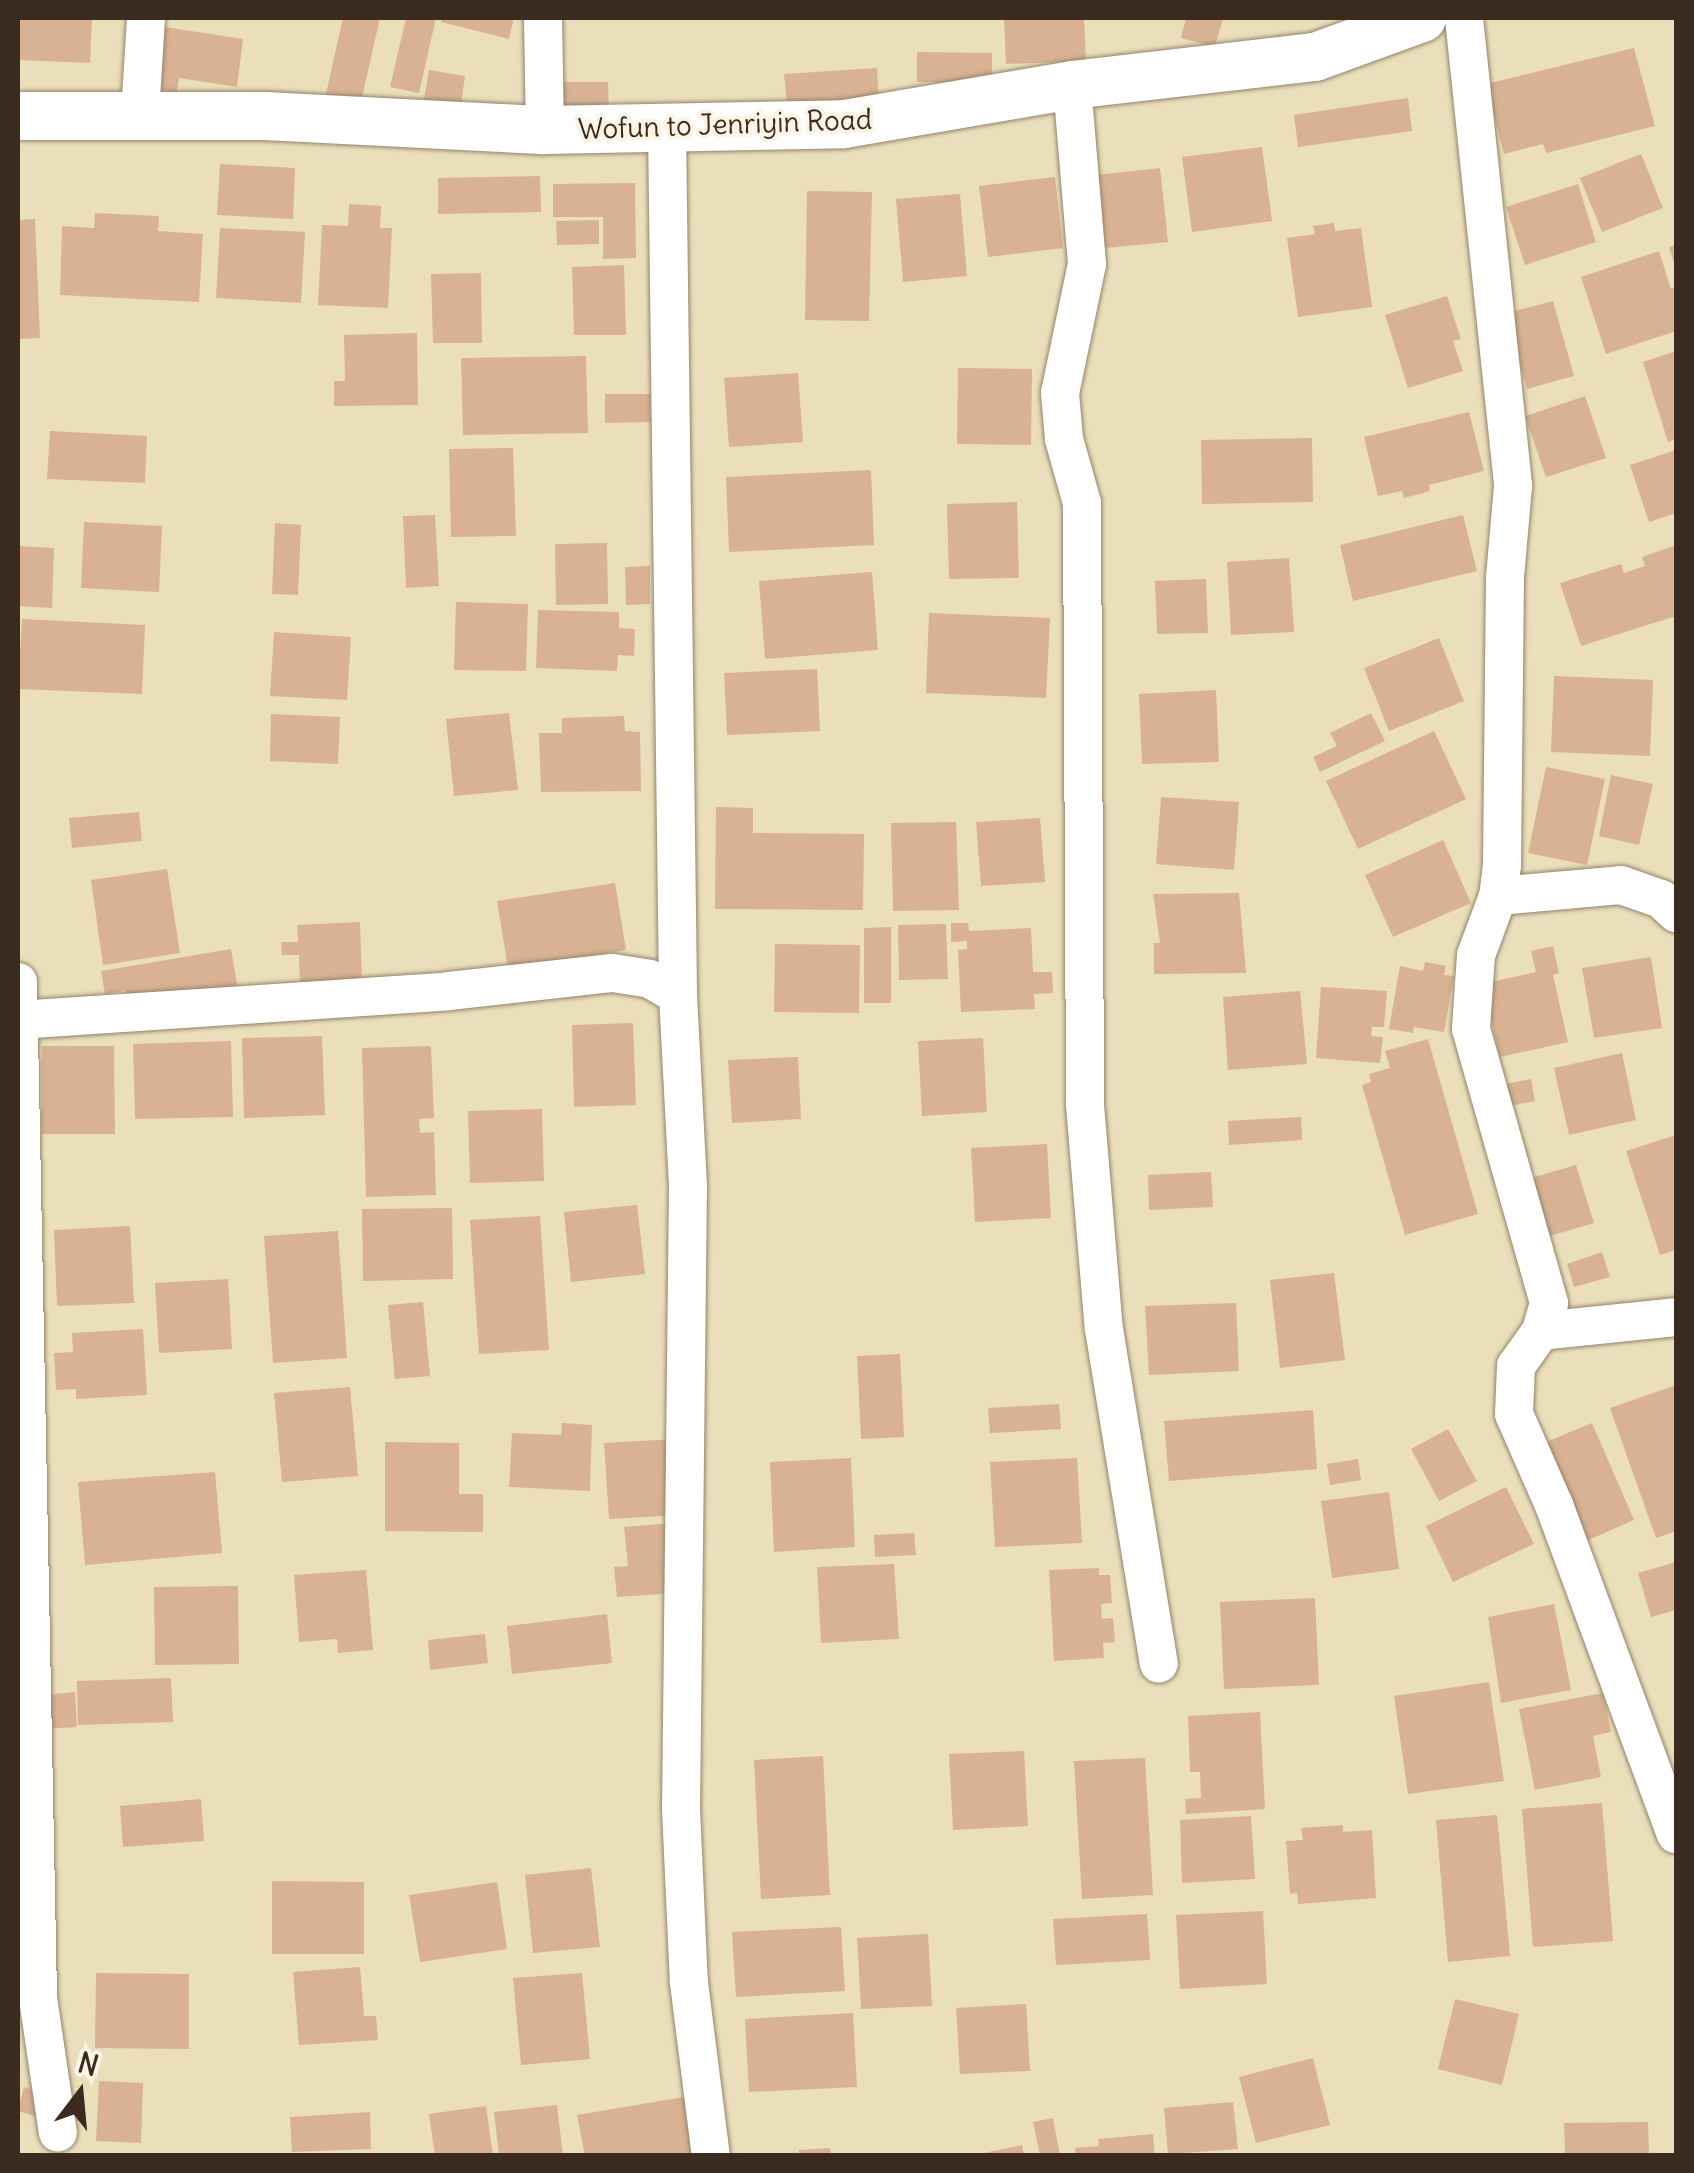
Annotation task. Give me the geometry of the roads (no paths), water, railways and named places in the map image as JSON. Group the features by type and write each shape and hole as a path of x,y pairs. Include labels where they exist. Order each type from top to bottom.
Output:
{"street":[{"path":"140,114 146,18"},
{"path":"543,18 545,130"},
{"name":"Wofun to Jenriyin Road","path":"18,116 140,114 545,130 844,124 1072,84 1315,58 1422,18"},
{"path":"1464,18 1513,486 1506,578 1498,896 1476,955 1471,1029 1549,1303 1541,1331 1516,1366 1514,1414 1554,1505 1676,1834"},
{"path":"1072,84 1087,264 1060,393 1064,439 1082,504 1084,1105 1104,1330 1160,1664"},
{"path":"667,128 678,995 688,1184 681,1809 688,1983 711,2156"},
{"path":"1498,896 1621,885 1661,899 1676,914"},
{"path":"18,1020 448,991 613,973 650,979 678,995"},
{"path":"18,982 26,1789 38,1998 58,2133"},
{"path":"1541,1331 1676,1317"}]}
